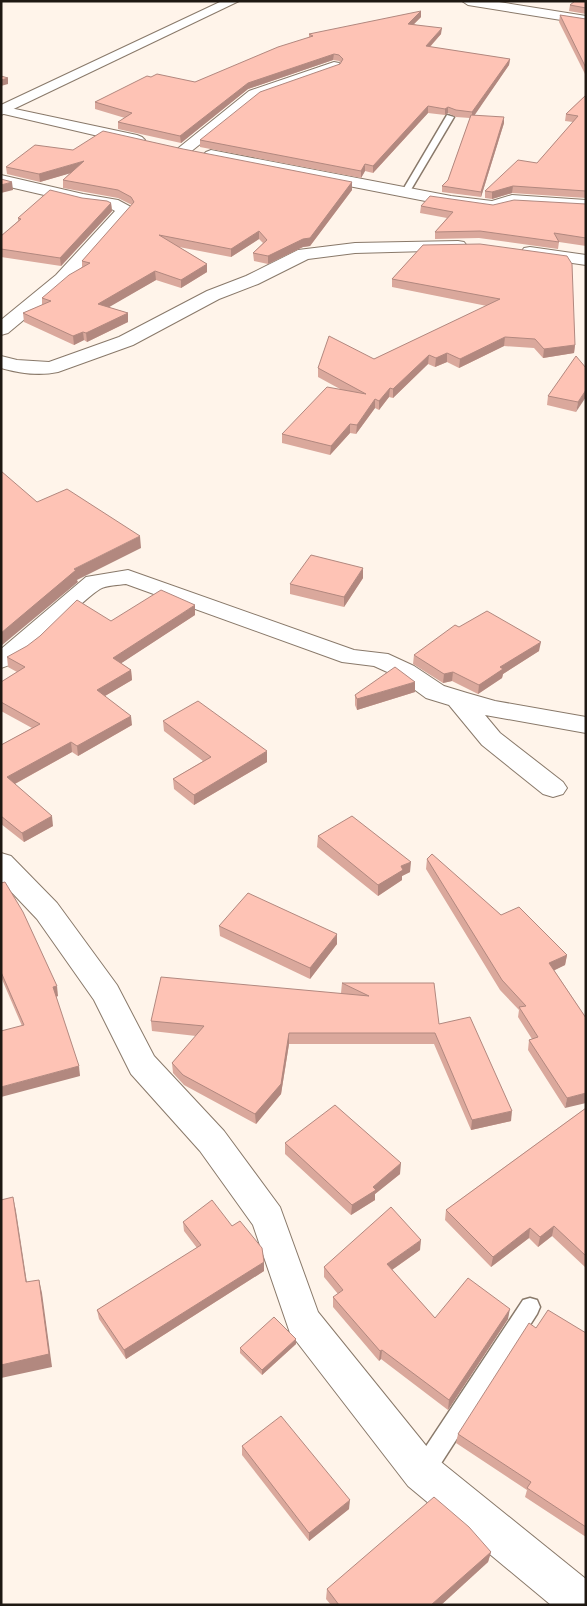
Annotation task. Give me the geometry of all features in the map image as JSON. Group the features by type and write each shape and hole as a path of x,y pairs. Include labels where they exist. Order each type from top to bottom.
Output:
{"main road":[{"path":"5,107 233,1"},
{"path":"468,1 586,20"},
{"path":"184,150 254,94 334,66"},
{"path":"5,107 160,145 405,193 490,214 512,200 564,202 586,205"},
{"path":"1,180 83,199 112,203 125,210 62,280 1,328"},
{"path":"1,362 16,366 51,368 126,341 213,295 284,266 304,254 355,248 479,245"},
{"path":"518,250 586,260"},
{"path":"1,660 20,647 94,582 128,577 351,657 379,659 405,670 435,692 494,709 586,725"},
{"path":"458,699 491,739 553,788"},
{"path":"1,863 47,911 106,993 142,1065 212,1141 268,1218 303,1322 422,1472 584,1605"}],"lane":[{"path":"405,193 450,117"},
{"path":"422,1472 530,1307"}],"building":[{"path":"575,1 586,1 586,8 570,5"},
{"path":"421,11 408,24 442,28 426,46 510,59 472,112 448,107 445,109 428,106 373,166 365,164 361,171 200,140 260,92 340,64 343,59 339,55 334,54 248,83 180,136 118,122 132,113 95,102 147,76 151,77 157,74 195,82 278,47 313,36 309,34"},
{"path":"560,15 586,19 586,68"},
{"path":"586,95 586,191 513,186 492,192 485,191 518,160 537,163 578,116 566,114"},
{"path":"471,115 504,117 481,192 442,186 448,180"},
{"path":"103,131 183,149 352,182 310,238 303,239 268,256 253,253 267,240 259,231 231,249 159,235 207,264 181,280 155,271 98,304 128,313 86,333 83,332 73,336 23,313 51,301 42,298 69,275 90,263 82,261 134,202 131,197 118,190 63,180 84,161 39,174 6,167 35,145 73,150"},
{"path":"1,179 12,182 1,185"},
{"path":"50,190 111,203 60,258 1,249 1,236"},
{"path":"430,196 493,205 514,200 586,204 586,238 554,233 559,242 480,231 435,232 453,212 421,206"},
{"path":"480,244 567,256 572,264 575,345 544,349 535,339 505,337 460,359 447,353 436,358 429,355 393,389 390,388 379,401 375,399 357,425 350,424 331,446 282,434 327,387 366,394 318,368 329,336 374,359 500,299 392,279 423,245"},
{"path":"576,356 586,368 586,390 578,402 548,396"},
{"path":"1,471 37,502 67,489 140,536 74,569 76,570 1,633"},
{"path":"311,555 363,568 344,597 290,584"},
{"path":"161,590 195,605 113,658 131,670 97,690 131,716 77,746 71,742 7,777 52,816 22,833 1,816 1,745 40,724 1,702 1,682 25,667 7,657 40,636 77,600 111,621"},
{"path":"487,611 541,642 500,667 503,669 479,685 453,672 444,674 414,655 455,625 459,627"},
{"path":"395,667 415,682 357,699 355,695"},
{"path":"198,701 267,751 194,795 173,779 211,757 163,721"},
{"path":"352,816 411,862 401,866 403,870 378,885 318,836"},
{"path":"432,854 501,915 519,907 567,955 549,963 586,1018 586,1093 567,1098 529,1040 538,1037 519,1007 526,1006 502,980 427,859"},
{"path":"5,882 23,912 57,986 53,987 79,1066 1,1087 1,1031 24,1025 1,972 1,883"},
{"path":"248,893 337,934 310,968 219,926"},
{"path":"161,977 369,996 342,983 434,983 439,1024 470,1017 512,1111 472,1120 435,1033 289,1033 281,1084 255,1114 183,1075 172,1063 204,1026 151,1021"},
{"path":"335,1105 401,1163 373,1187 376,1190 352,1205 285,1143"},
{"path":"586,1108 586,1256 554,1226 540,1237 530,1228 493,1257 446,1210"},
{"path":"13,1197 26,1282 39,1280 49,1354 1,1365 1,1200"},
{"path":"212,1200 232,1226 240,1221 262,1248 264,1262 124,1350 97,1310 201,1245 183,1222"},
{"path":"391,1207 421,1240 387,1264 435,1318 468,1278 510,1309 449,1400 382,1350 380,1351 333,1297 343,1290 324,1267"},
{"path":"548,1310 586,1333 586,1527 527,1488 531,1482 458,1434 529,1323 536,1328"},
{"path":"274,1317 296,1339 262,1370 240,1348"},
{"path":"281,1416 350,1500 309,1533 242,1446"},
{"path":"434,1497 469,1527 491,1552 431,1605 339,1605 327,1589"}]}
